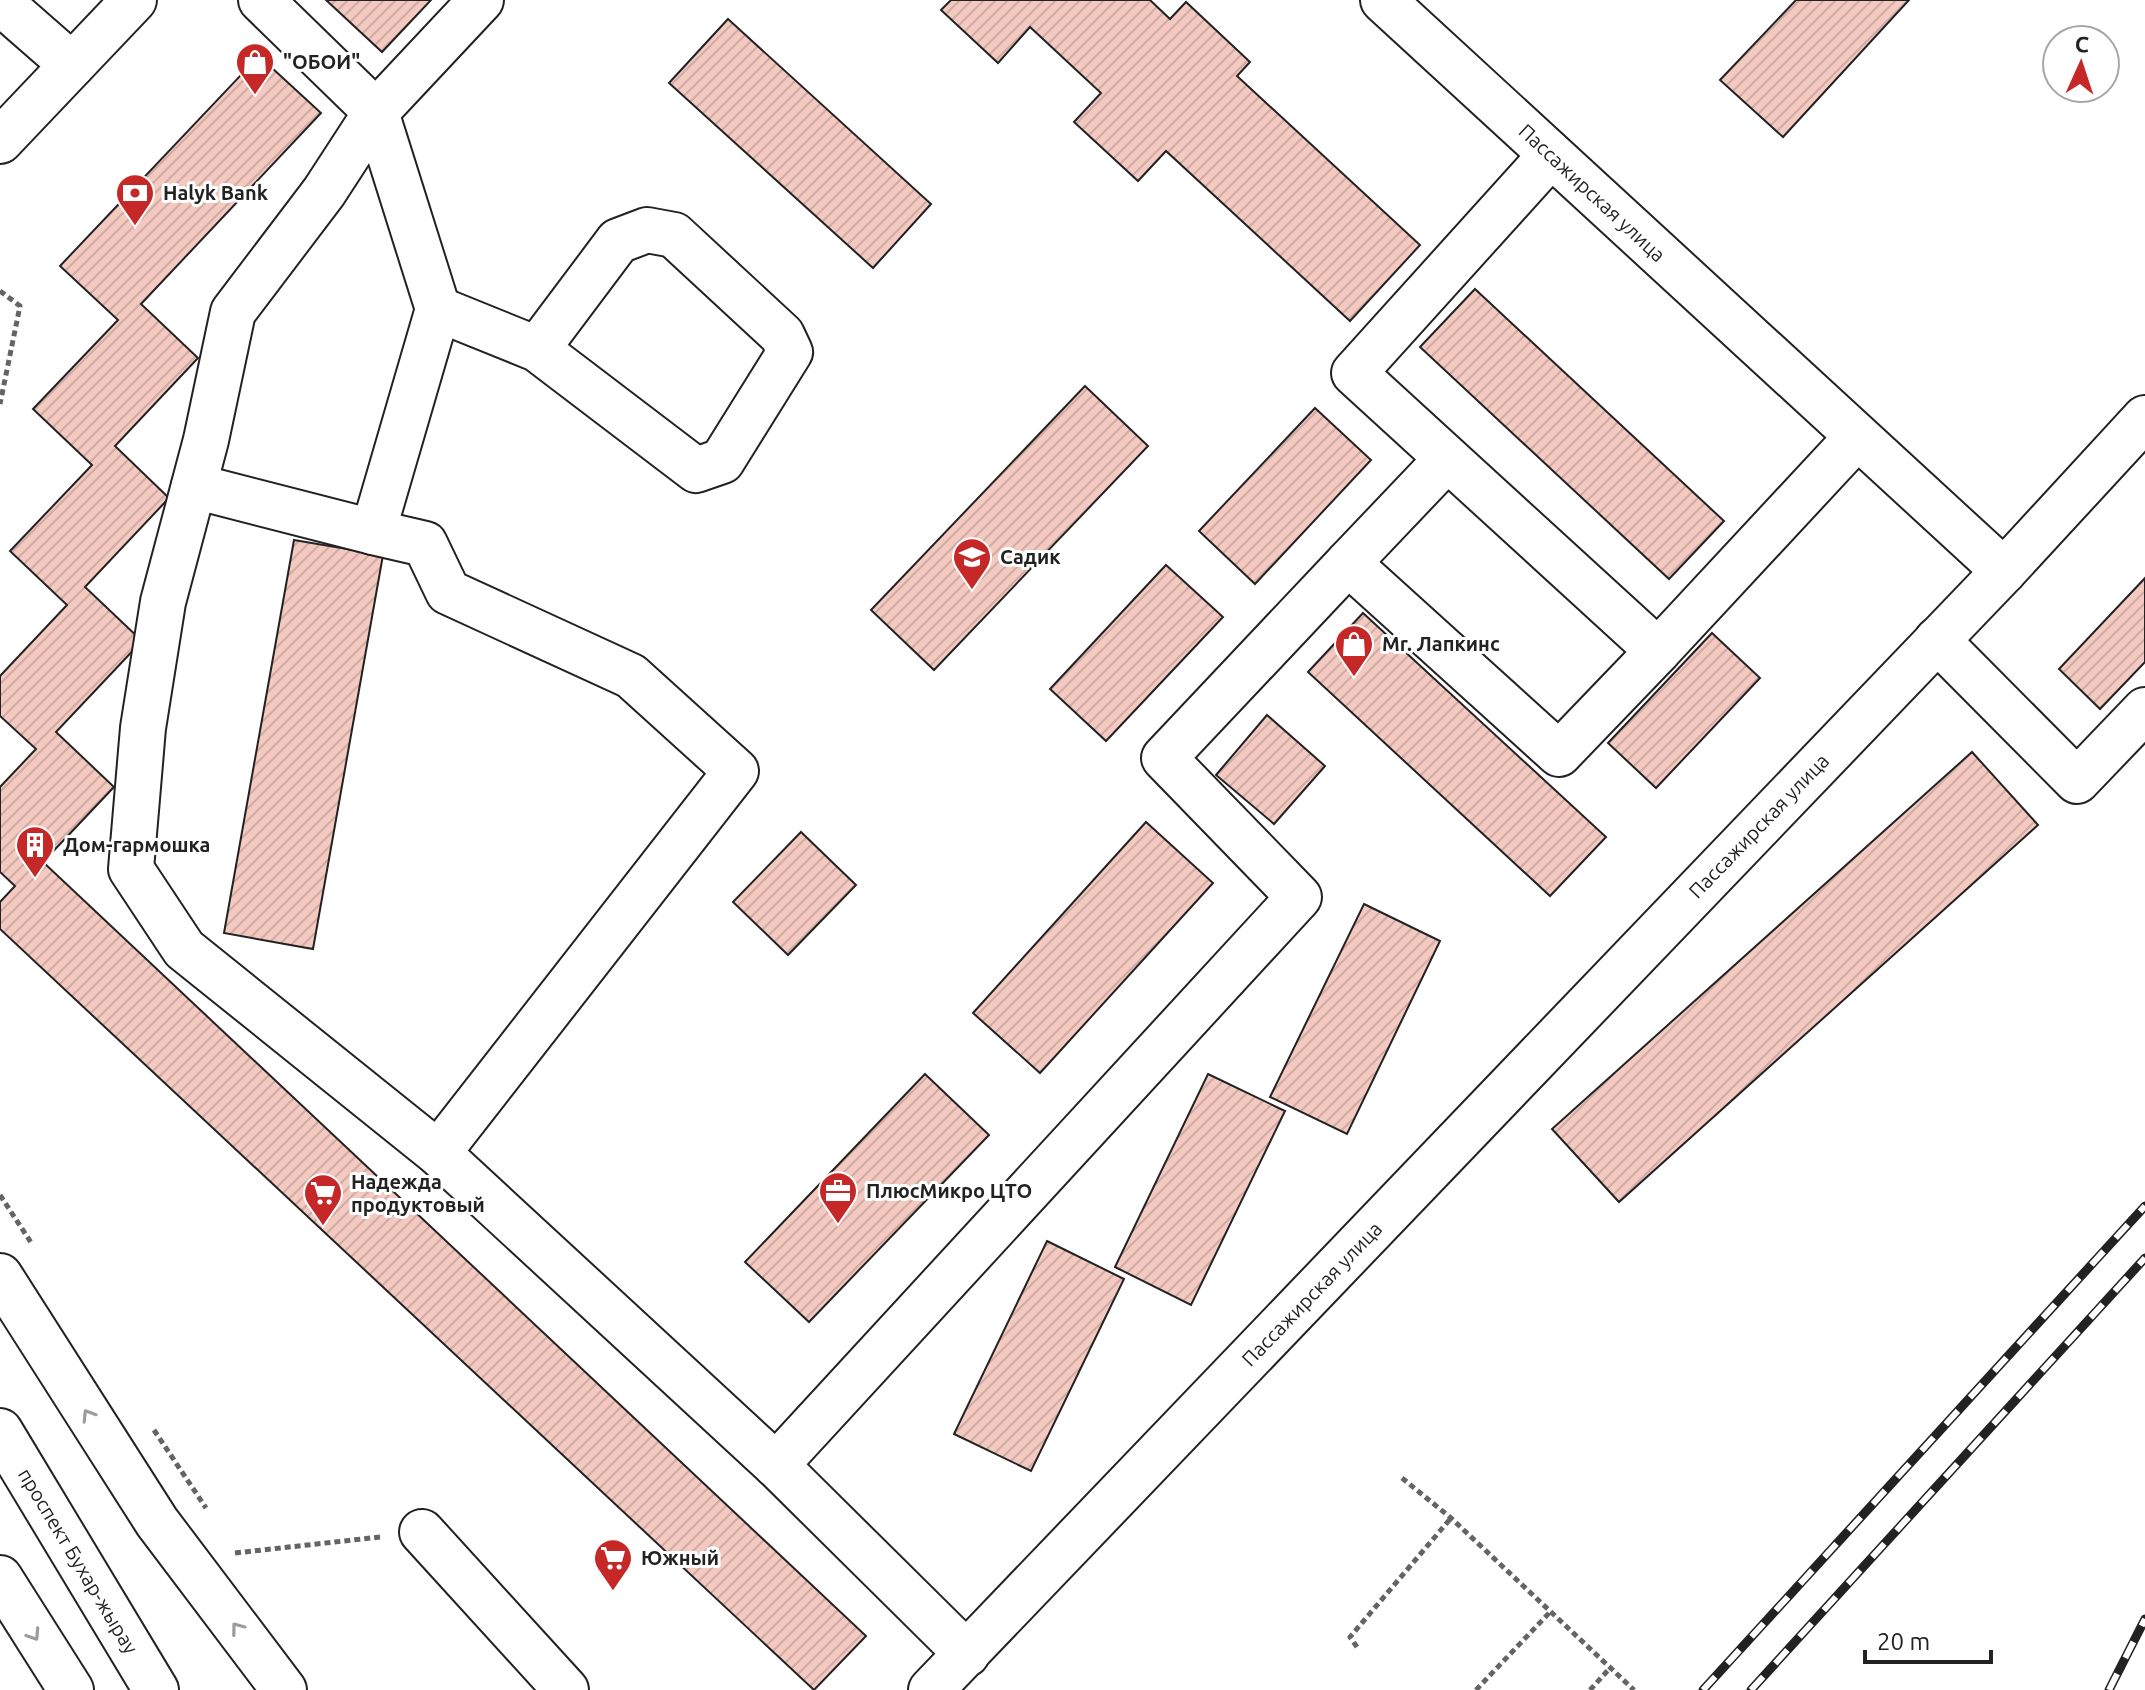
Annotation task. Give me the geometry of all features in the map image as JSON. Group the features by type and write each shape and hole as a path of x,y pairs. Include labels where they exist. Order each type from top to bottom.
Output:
{"street":[{"path":"0,141 134,0"},
{"path":"261,0 376,112 438,309 373,532"},
{"path":"481,0 376,112 324,192 233,312 194,486 163,602 143,728 131,869 184,949 438,1153 776,1465 967,1654"},
{"name":"Пассажирская улица","path":"931,1690 2004,571 1383,0"},
{"path":"0,2 72,65"},
{"path":"1551,155 1354,373 1658,651"},
{"path":"438,309 537,349 696,470 722,461 790,352 782,335 674,235 647,230 618,241 537,349"},
{"path":"2004,571 2145,418"},
{"path":"1348,563 1559,754 1857,437"},
{"path":"776,1465 1299,897 1164,758 1446,460"},
{"path":"194,486 425,544 448,592 631,676 736,771 438,1153"},
{"path":"1937,640 2077,781 2145,710"},
{"path":"0,1276 157,1522 284,1690"},
{"name":"проспект Бухар-жырау","path":"0,1431 156,1690"},
{"path":"422,1532 566,1690"},
{"path":"0,1578 71,1690"}],"path":[{"path":"0,291 20,306 0,404"},
{"path":"0,1195 35,1248"},
{"path":"148,1421 209,1514"},
{"path":"1402,1478 1451,1518 1634,1690"},
{"path":"1357,1647 1350,1637 1451,1518"},
{"path":"227,1541 236,1554 422,1532"},
{"path":"1476,1690 1551,1611"},
{"path":"1590,1690 1610,1668"}],"building":[{"path":"326,0 431,0 382,52"},
{"path":"951,0 1150,0 1170,19 1186,2 1250,62 1237,76 1420,245 1350,321 1166,151 1138,181 1074,122 1101,93 1030,27 998,63 941,10"},
{"path":"1796,0 1909,0 1783,137 1720,80"},
{"path":"728,19 931,204 873,268 669,83"},
{"name":"Дом-гармошка","path":"259,56 321,113 141,304 198,358 115,446 169,498 85,587 142,641 56,732 114,787 43,862 866,1636 814,1690 0,929 0,902 15,886 0,872 0,787 36,749 0,716 0,676 67,605 10,551 92,465 33,409 118,320 60,266"},
{"path":"1475,289 1724,521 1669,579 1420,347"},
{"path":"1085,386 1148,446 934,670 871,610"},
{"path":"1315,408 1371,460 1255,584 1199,531"},
{"path":"294,540 383,555 313,949 224,933"},
{"path":"1166,565 1223,617 1106,741 1050,689"},
{"path":"2145,578 2145,662 2100,709 2059,669"},
{"path":"1363,613 1606,837 1550,896 1308,672"},
{"path":"1712,633 1760,678 1656,788 1608,743"},
{"path":"1267,715 1325,766 1274,824 1216,775"},
{"path":"1972,752 2038,825 1619,1202 1552,1129"},
{"path":"1146,822 1213,883 1040,1073 973,1013"},
{"path":"801,832 856,885 788,955 733,902"},
{"path":"1364,904 1440,941 1347,1134 1270,1097"},
{"path":"925,1074 989,1135 809,1322 745,1262"},
{"path":"1208,1074 1285,1111 1191,1305 1115,1267"},
{"path":"1047,1241 1124,1279 1031,1471 954,1434"}],"railway":[{"path":"1703,1690 2145,1206"},
{"path":"1751,1690 2145,1258"},
{"path":"2109,1690 2145,1619"}],"place":[{"name":"\"ОБОИ\"","path":"255,96"},
{"name":"Halyk Bank","path":"135,227"},
{"name":"Садик","path":"972,591"},
{"name":"Mr. Лапкинс","path":"1354,678"},
{"name":"Дом-гармошка","path":"35,879"},
{"name":"ПлюсМикро ЦТО","path":"838,1225"},
{"name":"Надежда продуктовый","path":"323,1227"},
{"name":"Южный","path":"613,1592"}]}
